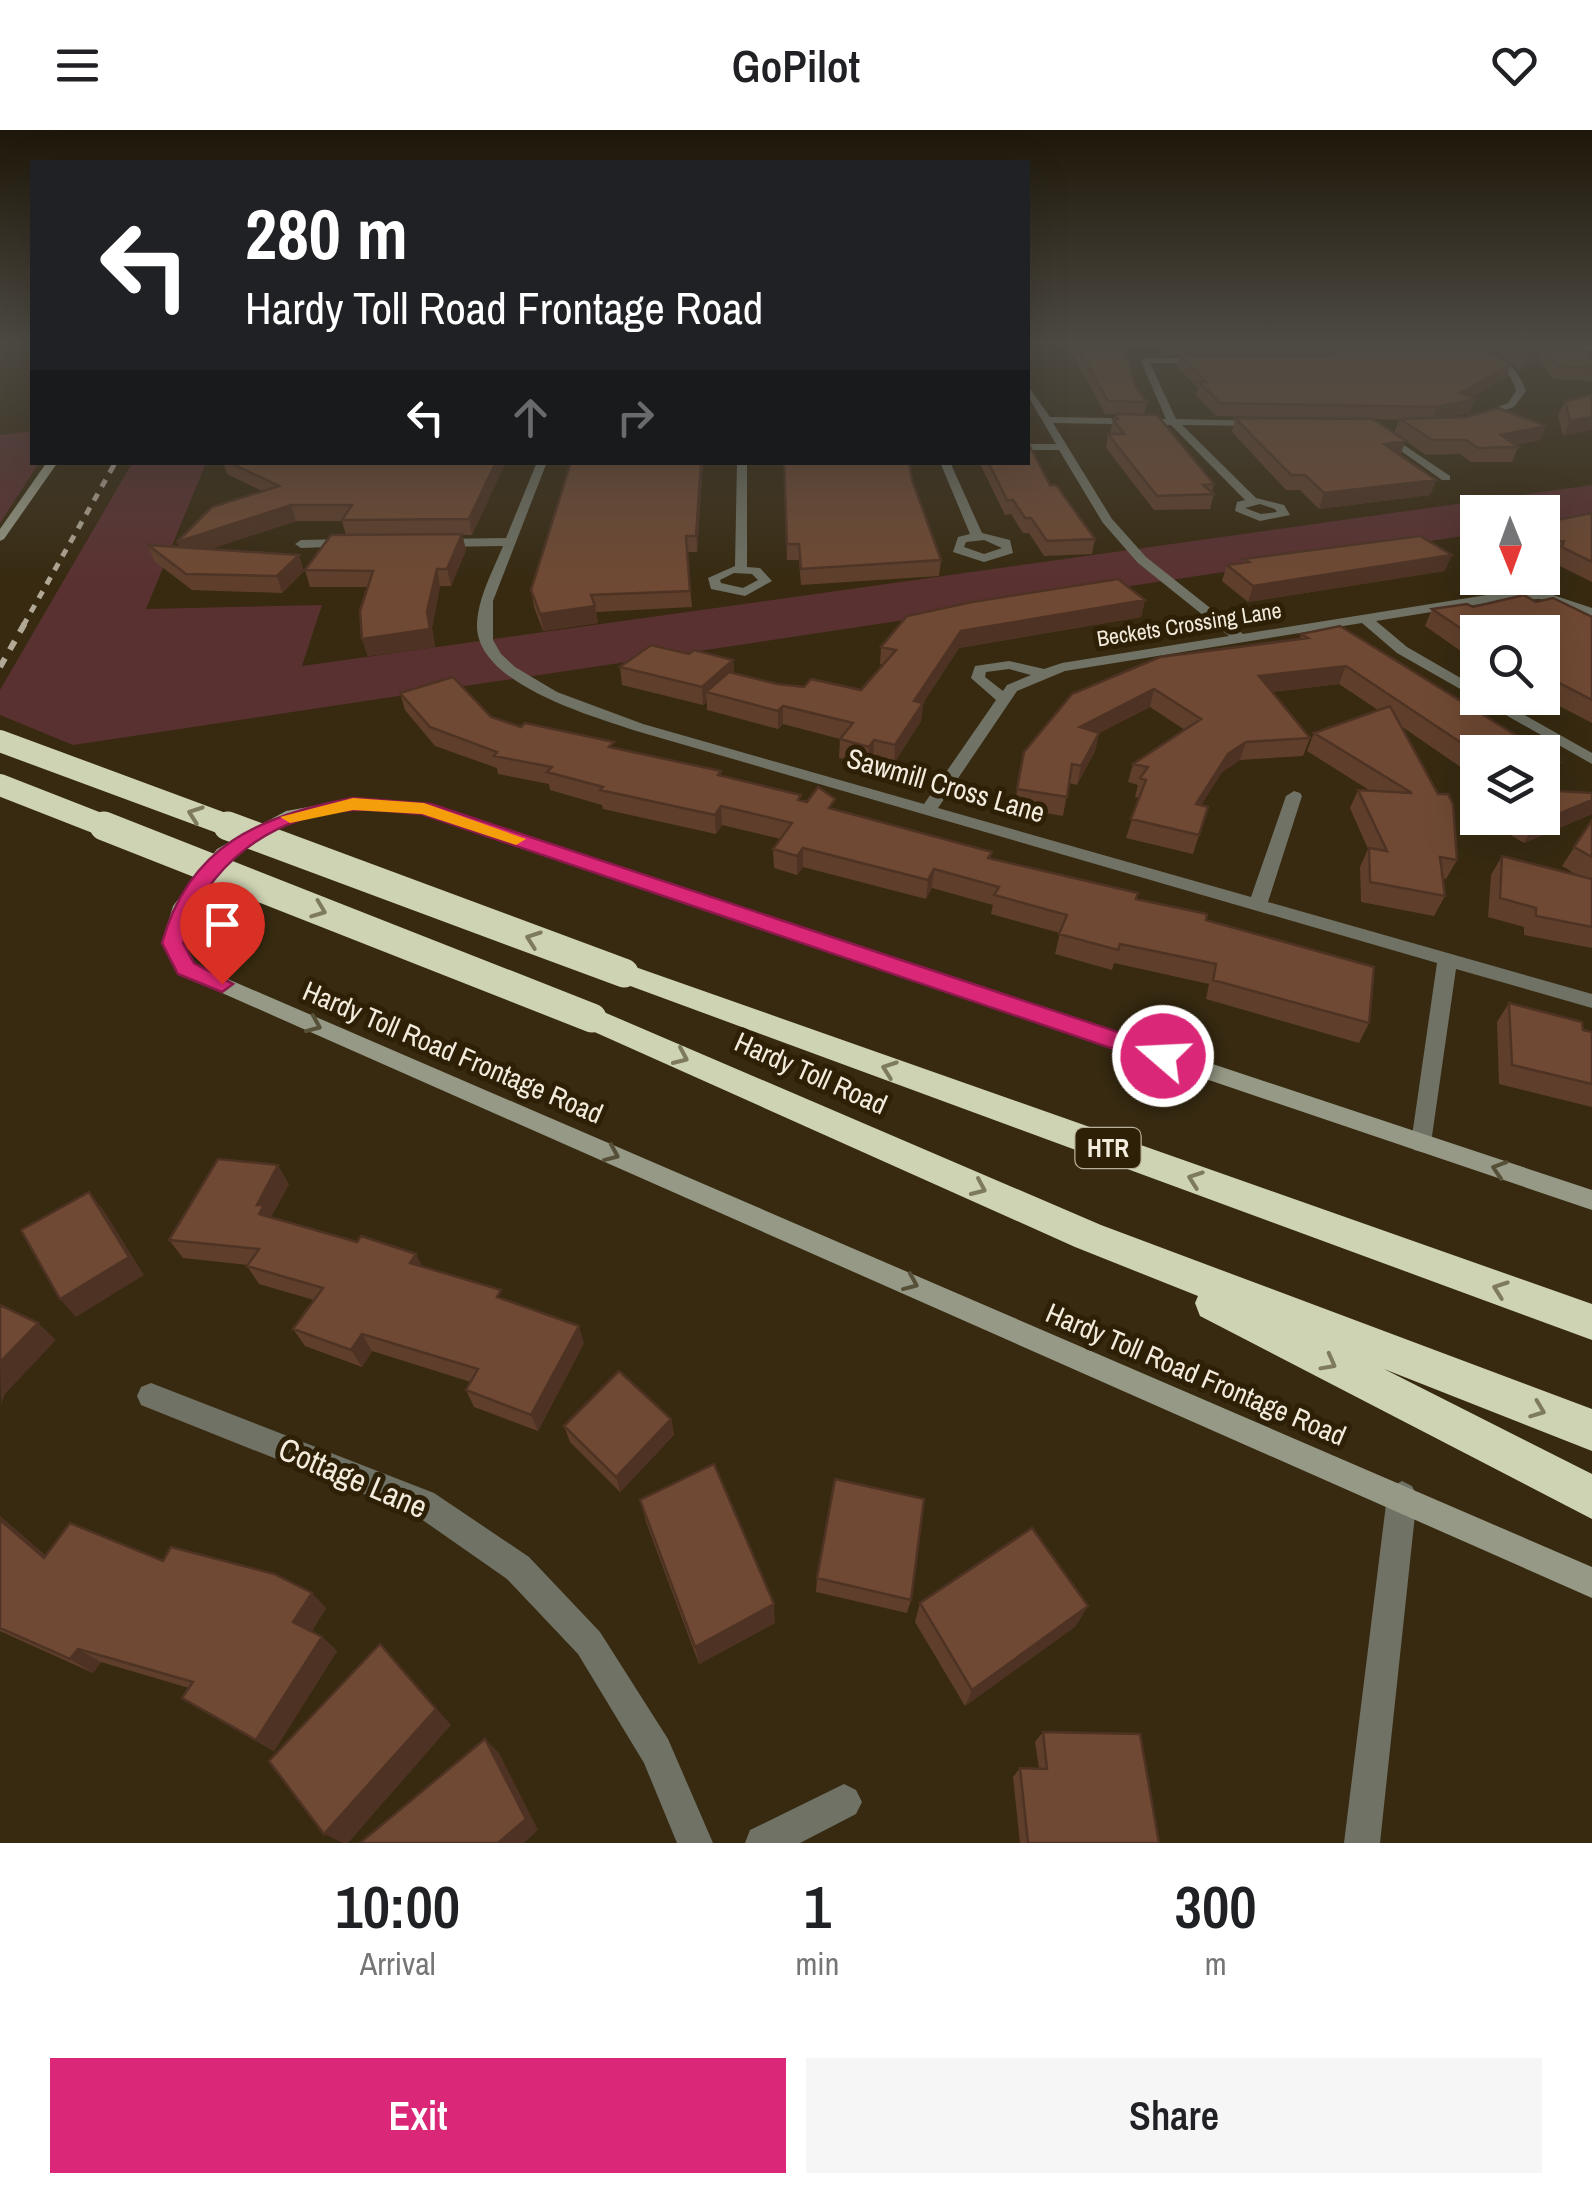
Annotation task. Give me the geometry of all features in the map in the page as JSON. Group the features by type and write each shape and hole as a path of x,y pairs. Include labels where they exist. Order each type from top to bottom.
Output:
{"highway":[{"name":"Hardy Toll Road","path":"0,741 624,973 1592,1322"},
{"name":"Hardy Toll Road","path":"0,785 592,1018 1088,1236 1592,1430"},
{"path":"1088,1236 1592,1497"}],"street":[{"path":"1049,422 1107,521 1130,547 1238,637"},
{"path":"1173,422 1252,502"},
{"path":"1252,422 1281,423"},
{"path":"1392,427 1373,427 1446,478"},
{"path":"1030,447 1064,447"},
{"path":"0,537 50,465"},
{"name":"Sawmill Cross Lane","path":"541,465 509,542 483,624 487,644 527,681 557,698 638,727 1592,1001"},
{"path":"741,569 742,465"},
{"path":"947,465 977,536"},
{"path":"414,543 509,542"},
{"path":"301,544 358,543"},
{"name":"Beckets Crossing Lane","path":"929,808 1012,688 1062,667 1521,596 1572,602 1592,612"},
{"path":"1367,620 1402,650 1460,684"},
{"path":"1004,700 978,678 980,669 1009,665 1045,674"},
{"path":"1514,715 1592,759"},
{"path":"1258,904 1294,796"},
{"name":"Hardy Toll Road Frontage Road","path":"1592,1200 424,808 353,804 292,815 223,853 182,906 172,943 186,969 1402,1496 1592,1583"},
{"path":"1422,1143 1446,961"},
{"name":"Cottage Lane","path":"151,1396 424,1503 518,1568 589,1643 656,1751 696,1843"},
{"path":"1362,1843 1402,1496"},
{"path":"764,1843 844,1802"}],"shaded area":[{"path":"30,431 30,465 38,465 0,523 0,435"},
{"path":"131,465 205,465 146,609 322,605 302,666 1460,504 1460,537 73,745 0,715 0,690"},
{"path":"1592,485 1592,517 1560,522 1560,495 1521,495"}],"building":[{"path":"1115,422 1163,422 1214,484 1203,485 1214,494 1157,496 1108,434 1124,434"},
{"path":"1239,422 1377,422 1406,441 1384,444 1436,480 1324,493 1305,475 1291,475"},
{"path":"1404,422 1535,422 1546,426 1501,435 1518,447 1478,448 1466,440 1432,440"},
{"path":"1030,447 1050,485 1056,485 1095,539 1047,541 1031,518 1025,518 1013,500 1007,500 990,465 1030,465"},
{"path":"234,465 495,465 469,519 342,520 352,505 291,505 177,542 212,507 279,486"},
{"path":"570,465 701,465 696,536 686,536 690,591 591,595 595,606 540,614 531,590"},
{"path":"784,465 910,465 941,560 801,569 799,544 787,544"},
{"path":"1592,513 1592,562 1562,547 1560,519"},
{"path":"462,534 447,569 437,569 427,611 430,629 362,639 360,611 373,571 305,570 331,535"},
{"path":"1420,536 1452,555 1253,586 1227,565 1249,562 1244,559"},
{"path":"148,545 299,555 277,576 186,574"},
{"path":"1118,579 1145,600 961,631 914,701 923,703 895,745 874,740 869,747 840,739 853,723 783,706 778,711 706,692 729,672 777,684 804,687 811,679 861,690 896,650 881,647 907,616"},
{"path":"1524,595 1536,602 1553,598 1592,617 1592,700 1560,683 1560,615 1460,615 1460,628 1432,609 1467,604 1473,607"},
{"path":"1340,626 1460,701 1460,715 1483,715 1516,735 1460,735 1460,742 1346,666 1259,676 1310,738 1246,742 1228,754 1196,804 1208,807 1199,835 1131,819 1146,780 1140,778 1148,767 1133,764 1201,719 1154,689 1080,727 1099,733 1081,766 1072,764 1067,797 1017,789 1024,752 1072,694 1160,657 1308,638 1301,634"},
{"path":"651,645 733,660 702,687 620,667"},
{"path":"453,677 491,717 521,727 525,723 614,742 609,747 721,771 718,775 801,795 798,800 807,802 818,787 835,799 829,808 992,852 988,858 1138,893 1136,899 1207,914 1206,920 1374,967 1369,1023 1213,980 1216,964 1120,944 1118,950 1059,934 1067,915 994,895 999,887 934,869 928,880 803,848 797,856 773,849 792,823 721,806 715,815 600,790 603,787 547,772 552,767 494,756 497,752 430,727 400,693"},
{"path":"1390,706 1438,794 1448,794 1453,804 1457,860 1440,857 1445,896 1370,882 1369,848 1387,851 1358,790 1412,793 1314,733"},
{"path":"1560,791 1592,793 1592,800 1560,813"},
{"path":"1592,820 1592,857 1574,847"},
{"path":"1502,856 1592,879 1592,927 1536,916 1536,908 1500,898"},
{"path":"1509,1003 1582,1022 1583,1030 1592,1032 1592,1084 1512,1065"},
{"path":"218,1159 278,1165 257,1205 264,1205 259,1214 357,1242 361,1236 416,1254 410,1263 501,1290 497,1297 579,1326 531,1415 466,1390 478,1369 362,1334 351,1350 293,1329 323,1288 247,1266 259,1249 169,1240"},
{"path":"89,1192 129,1257 60,1299 21,1230"},
{"path":"0,1305 38,1323 0,1362"},
{"path":"619,1371 671,1419 616,1477 564,1426"},
{"path":"714,1464 774,1604 695,1647 640,1500"},
{"path":"835,1479 924,1499 911,1600 817,1578"},
{"path":"0,1520 44,1558 70,1523 163,1561 171,1547 274,1574 312,1593 293,1622 322,1637 256,1740 182,1698 193,1682 78,1649 70,1659 0,1628"},
{"path":"1032,1528 1088,1606 972,1690 920,1603"},
{"path":"380,1644 436,1709 324,1834 269,1761"},
{"path":"1043,1732 1140,1734 1159,1843 1028,1843 1020,1768 1047,1769"},
{"path":"485,1739 526,1819 498,1843 360,1843"}],"railway":[{"path":"23,626 114,465"},
{"path":"0,667 25,623"}],"slow traffic":[{"path":"290,817 353,804 424,808 516,839"}],"route":[{"path":"222,984 186,969 172,943 182,906 223,853 292,815 353,804 424,808 1163,1056"}]}
